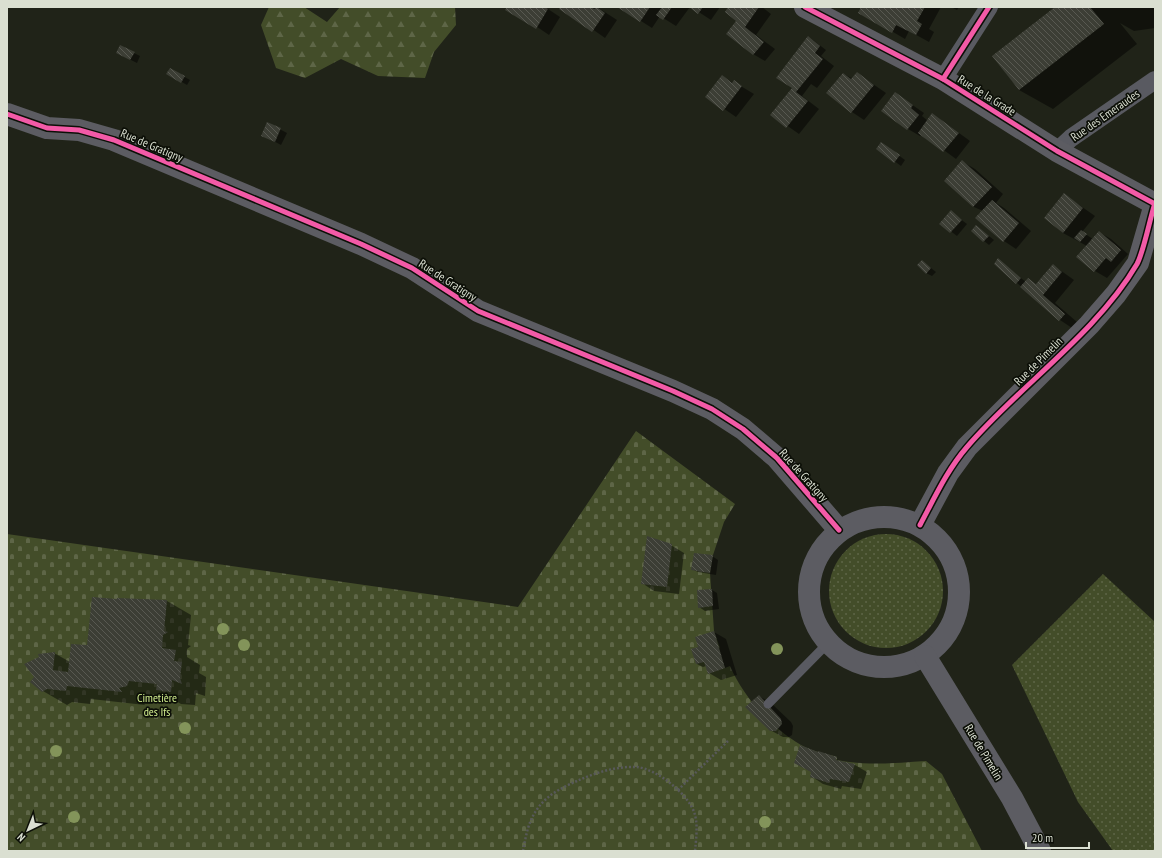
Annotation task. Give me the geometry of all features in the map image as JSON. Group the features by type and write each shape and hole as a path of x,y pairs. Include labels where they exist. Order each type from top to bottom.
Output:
{"street":[{"name":"Rue de la Grade","path":"805,7 943,79 1057,151 1155,203"},
{"path":"943,79 989,7"},
{"name":"Rue des Emeraudes","path":"1057,151 1071,138 1155,80"},
{"name":"Rue de Gratigny","path":"7,114 47,128 79,130 121,143 360,244 412,268 478,311 673,391 712,409 743,429 777,458 839,530"},
{"name":"Rue de Pimelin","path":"920,525 948,473 967,447 1089,325 1116,294 1138,262 1155,203"},
{"path":"878,516 900,518 920,525 940,541 951,558 954,563 960,589 956,615 944,638 925,656 906,665 884,668 863,665 843,656 828,643 813,620 808,596 810,571 821,548 839,530 858,520 878,516"},
{"name":"Rue de Pimelin","path":"925,656 1012,798 1040,851"}],"lane":[{"path":"768,704 828,643"}],"path":[{"path":"678,790 729,740"},
{"path":"523,851 530,820 547,798 565,786 588,776 622,768 637,767 662,777 678,790 688,801 695,814 695,851"}],"green space":[{"path":"269,7 304,7 327,22 340,7 455,7 456,25 434,52 425,78 378,76 341,59 305,78 276,68 261,25"},
{"name":"Cimetière des Ifs","path":"636,431 735,504 724,522 713,555 710,573 714,631 720,648 718,649 725,668 730,666 743,689 760,711 779,730 801,745 837,757 837,760 859,763 926,761 942,774 982,851 7,851 7,534 518,607"},
{"path":"886,534 908,538 926,551 939,569 943,591 939,613 926,631 908,644 886,648 864,644 846,631 833,613 829,591 833,569 846,551 864,538"},
{"path":"1103,574 1155,622 1155,851 1113,851 1078,802 1012,665"}],"building":[{"path":"507,7 545,7 548,9 536,29 505,10"},
{"path":"560,7 592,7 594,9 597,7 605,13 592,32 559,9"},
{"path":"617,7 650,7 640,22"},
{"path":"662,7 672,7 663,20 656,15"},
{"path":"689,7 703,7 698,14"},
{"path":"728,7 759,7 745,27 764,42 753,55 726,34 736,21 725,12"},
{"path":"861,7 925,7 917,21 922,24 916,35 896,25 892,33 858,13"},
{"path":"1055,7 1090,7 1104,24 1019,90 992,56"},
{"path":"808,36 820,46 815,53 823,59 796,92 808,101 786,128 770,115 792,88 776,78"},
{"path":"120,45 135,52 130,60 116,53"},
{"path":"170,68 185,76 181,83 166,74"},
{"path":"857,72 874,85 851,113 826,93 843,73 851,79"},
{"path":"722,75 732,83 734,80 742,86 723,111 705,97"},
{"path":"895,92 913,105 911,108 919,115 907,130 881,111"},
{"path":"932,113 959,133 943,152 918,133"},
{"path":"267,122 281,128 275,142 261,136"},
{"path":"881,142 900,155 894,163 876,149"},
{"path":"962,160 992,187 973,207 944,181"},
{"path":"1064,193 1083,208 1063,233 1044,218"},
{"path":"992,200 1019,223 1003,242 975,218"},
{"path":"951,210 962,220 950,233 939,224"},
{"path":"976,225 989,236 983,242 971,231"},
{"path":"1081,230 1087,234 1080,242 1074,238"},
{"path":"1099,231 1121,250 1111,262 1106,258 1094,272 1076,257"},
{"path":"998,258 1021,278 1016,284 994,264"},
{"path":"922,260 931,268 926,274 917,265"},
{"path":"1053,264 1062,272 1043,295 1065,314 1059,321 1020,287 1028,278 1036,284"},
{"path":"647,536 672,544 667,587 641,584"},
{"path":"694,553 713,555 710,573 691,570"},
{"path":"712,589 713,606 698,608 697,590"},
{"path":"92,597 167,600 164,631 168,632 163,635 162,648 176,650 174,661 182,662 180,678 182,684 172,680 171,692 156,690 157,684 129,681 127,686 119,688 122,692 67,686 66,691 47,689 42,692 30,682 34,677 24,664 39,657 38,654 55,652 53,670 68,672 71,644 87,645"},
{"path":"714,631 725,668 708,674 704,662 696,664 691,649 698,647 695,637"},
{"path":"759,695 781,719 782,724 776,731 770,731 745,707"},
{"path":"800,745 837,757 836,760 855,764 849,782 830,779 829,783 810,777 811,772 794,763"}],"cycle path":[{"path":"805,7 943,79 1057,151 1155,204"},
{"path":"943,79 989,7"},
{"path":"7,114 47,128 79,130 114,140 361,244 412,268 478,311 673,391 712,409 743,429 777,458 839,530"},
{"path":"920,525 947,475 967,447 988,424 1079,337 1120,289 1140,258 1155,203"}]}
